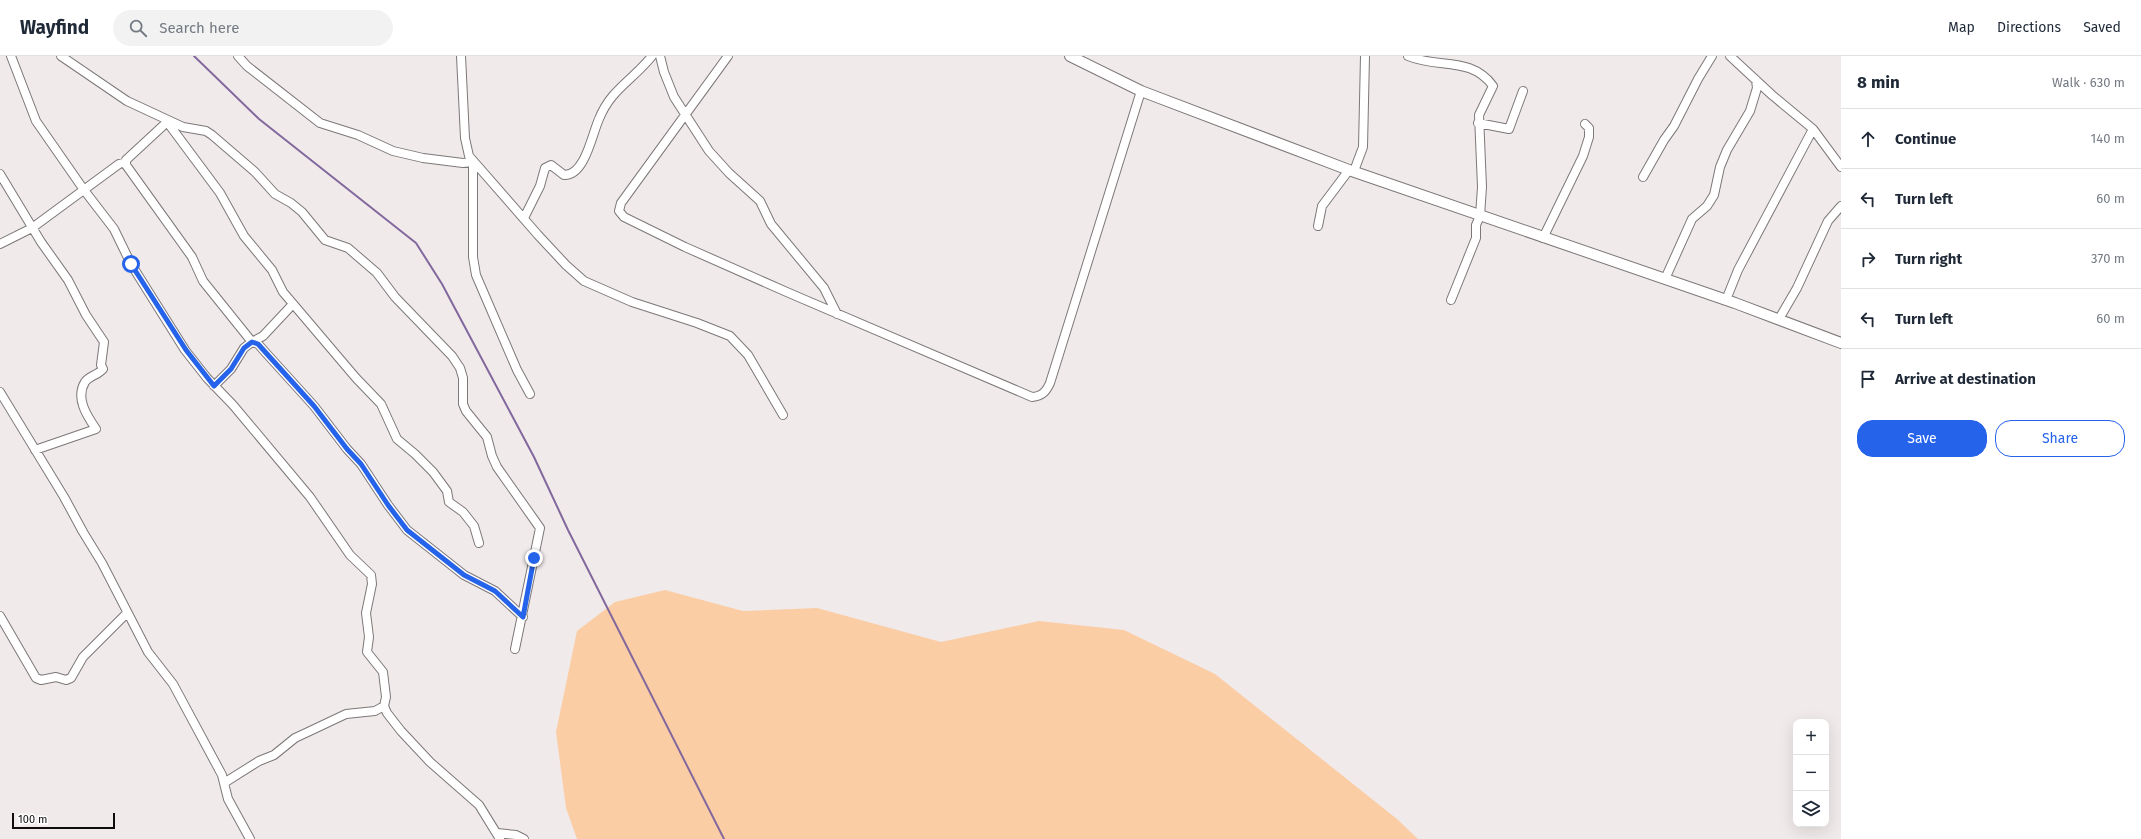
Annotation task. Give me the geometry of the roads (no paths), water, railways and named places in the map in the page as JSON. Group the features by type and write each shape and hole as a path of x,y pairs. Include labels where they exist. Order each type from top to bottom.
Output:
{"street":[{"path":"11,56 36,121 84,190 114,229 131,264 186,350 214,386 233,405 310,497 350,555 371,575 372,584 366,607 369,637 366,649 381,668 385,676 386,697 384,706 401,731 430,762 479,805 498,836 516,835 524,839"},
{"path":"61,56 127,101 165,120 183,127 206,131 231,150 275,194 291,203 302,212 324,240 348,248 377,273 395,297 452,356 460,368 463,378 463,404 466,412 487,437 492,456 497,467 540,528 523,617 515,649"},
{"path":"238,56 247,66 320,123 358,135 393,151 441,161 463,163 473,162"},
{"path":"461,56 465,138 467,150 473,162 562,261 584,281 632,302 697,323 730,336 748,355 783,414"},
{"path":"524,218 540,186 546,168 552,165 564,175 572,175 576,172 587,152 599,118 610,97 652,56"},
{"path":"660,56 670,87 685,115 701,136 716,160 760,200 772,224 824,288 837,314"},
{"path":"728,56 621,203 619,211 632,222 837,314 1032,397 1041,396 1047,390 1050,383 1141,91"},
{"path":"1070,56 1141,91 1351,171 1726,300 1841,343"},
{"path":"1318,226 1322,206 1351,171 1363,147 1365,56"},
{"path":"1408,56 1470,66 1485,75 1493,86 1480,111 1478,123 1482,169 1480,216 1476,225 1476,238 1451,300"},
{"path":"1643,177 1712,56"},
{"path":"1730,56 1812,129 1841,167"},
{"path":"1665,279 1692,219 1707,206 1714,195 1720,167 1727,150 1750,111 1757,88 1756,80"},
{"path":"1478,123 1509,129 1523,91"},
{"path":"0,244 32,228 119,164 126,162 165,120"},
{"path":"165,120 220,193 244,236 272,270 283,292 356,378 381,404 397,439 415,454 443,484 447,492 449,502 463,512 474,526 479,543"},
{"path":"1543,238 1583,156 1589,137 1589,128 1585,124"},
{"path":"1726,300 1738,270 1812,129"},
{"path":"126,162 134,178 192,257 203,281 252,342 258,344 314,406 347,449 361,464 388,505 413,536 464,575 495,591 523,617"},
{"path":"473,162 475,271 517,370 530,394"},
{"path":"0,174 32,228 68,280 86,315 104,342 101,365 103,369 100,373 86,381 83,389 83,409 96,429 35,450"},
{"path":"1779,319 1797,288 1828,221 1841,206"},
{"path":"214,386 231,369 244,348 263,336 293,304"},
{"path":"0,392 102,563 148,652 173,684 222,775 228,799 250,839"},
{"path":"0,616 38,680 56,677 66,680 71,678 76,671 83,656 127,613"},
{"path":"224,783 259,761 274,755 295,738 305,733 346,714 375,711 384,706"}],"waterway":[{"path":"194,56 259,119 416,243 442,284 534,457 568,530 724,839"}]}
